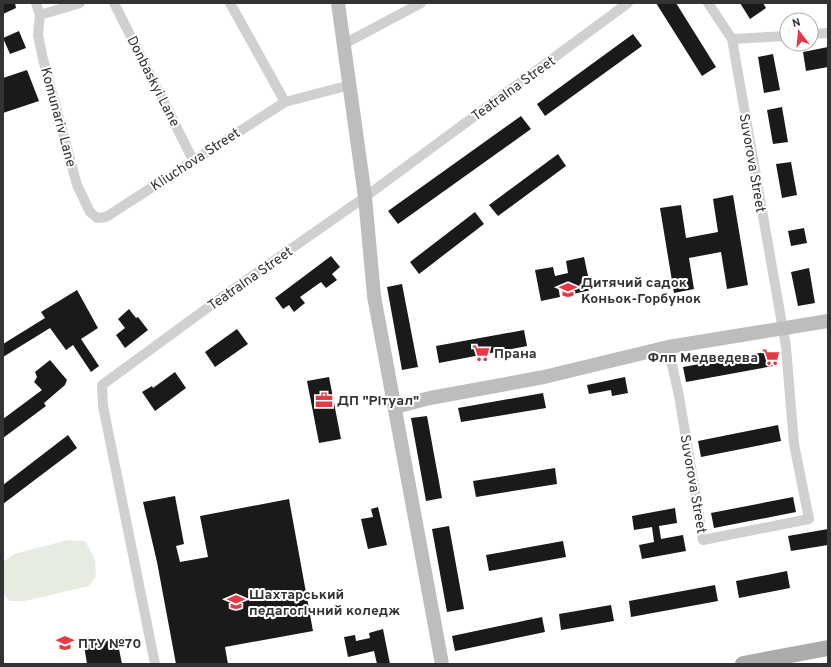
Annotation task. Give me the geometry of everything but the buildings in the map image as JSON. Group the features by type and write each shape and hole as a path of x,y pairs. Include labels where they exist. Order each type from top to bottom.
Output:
{"main road":[{"path":"743,664 828,648"}],"street":[{"name":"Komunariv Lane","path":"36,3 40,15 38,35 43,59 77,185 90,212 97,218 106,217"},
{"path":"40,15 80,3"},
{"name":"Donbaskyi Lane","path":"114,3 193,160"},
{"path":"230,3 285,102"},
{"path":"338,3 365,197 374,296 442,664"},
{"path":"344,44 421,3"},
{"name":"Teatralna Street","path":"156,664 103,406 102,385 225,295 365,197 628,3"},
{"name":"Suvorova Street","path":"668,347 679,396 703,540 809,519 794,444 786,347 732,39 708,3"},
{"path":"732,39 779,36"},
{"name":"Kliuchova Street","path":"106,217 285,102 350,85"},
{"path":"395,407 430,398 544,377 668,347 782,330 828,321"}],"shaded area":[{"path":"68,540 85,541 95,559 96,576 89,586 25,601 10,601 3,594 3,562 14,554"}],"place":[{"name":"Дитячий садок Коньок-Горбунок","path":"568,290"},
{"name":"Прана","path":"481,353"},
{"name":"Флп Медведева","path":"771,357"},
{"name":"ДП \"Рітуал\"","path":"324,400"},
{"name":"Шахтарський педагогічний коледж","path":"236,602"},
{"name":"ПТУ №70","path":"65,643"}]}
